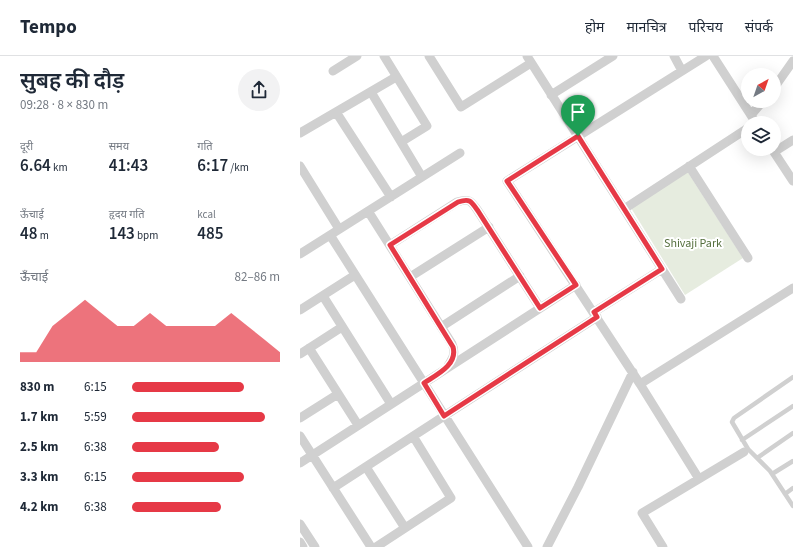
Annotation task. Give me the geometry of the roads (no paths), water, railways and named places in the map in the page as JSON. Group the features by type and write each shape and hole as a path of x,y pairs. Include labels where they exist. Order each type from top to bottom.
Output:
{"street":[{"path":"333,71 356,56"},
{"path":"384,56 427,126 401,142"},
{"path":"429,56 461,107 529,60 681,299"},
{"path":"551,94 613,56"},
{"path":"674,56 682,71"},
{"path":"700,479 633,372 507,181 706,56"},
{"path":"713,56 751,116"},
{"path":"781,78 793,61"},
{"path":"300,133 396,77"},
{"path":"371,92 422,177"},
{"path":"336,112 390,197"},
{"path":"624,209 741,133"},
{"path":"781,146 793,140"},
{"path":"300,254 460,152"},
{"path":"777,156 793,181"},
{"path":"300,166 304,180 339,229"},
{"path":"689,166 748,258"},
{"path":"390,245 458,202 465,200 472,202 540,308"},
{"path":"368,211 452,344 454,351 452,359 446,369"},
{"path":"410,277 489,227"},
{"path":"330,235 528,547"},
{"path":"334,488 444,416 662,269"},
{"path":"300,310 355,275"},
{"path":"441,327 520,276"},
{"path":"300,463 576,285"},
{"path":"640,384 793,288"},
{"path":"323,296 391,404"},
{"path":"300,354 342,327"},
{"path":"309,348 358,426"},
{"path":"547,547 578,487 633,372"},
{"path":"300,418 338,394"},
{"path":"300,436 371,547"},
{"path":"376,547 451,498 413,436"},
{"path":"663,547 642,513 746,451"},
{"path":"366,467 405,528"},
{"path":"300,524 315,547"},
{"path":"300,542 303,547"}],"lane":[{"path":"793,377 734,418 732,422 746,451 757,458 772,474 793,506"},
{"path":"742,440 793,406"},
{"path":"757,458 793,433"},
{"path":"772,474 793,461"},
{"path":"785,494 793,488"}],"park label":[{"name":"Shivaji Park","path":"693,243"}]}
